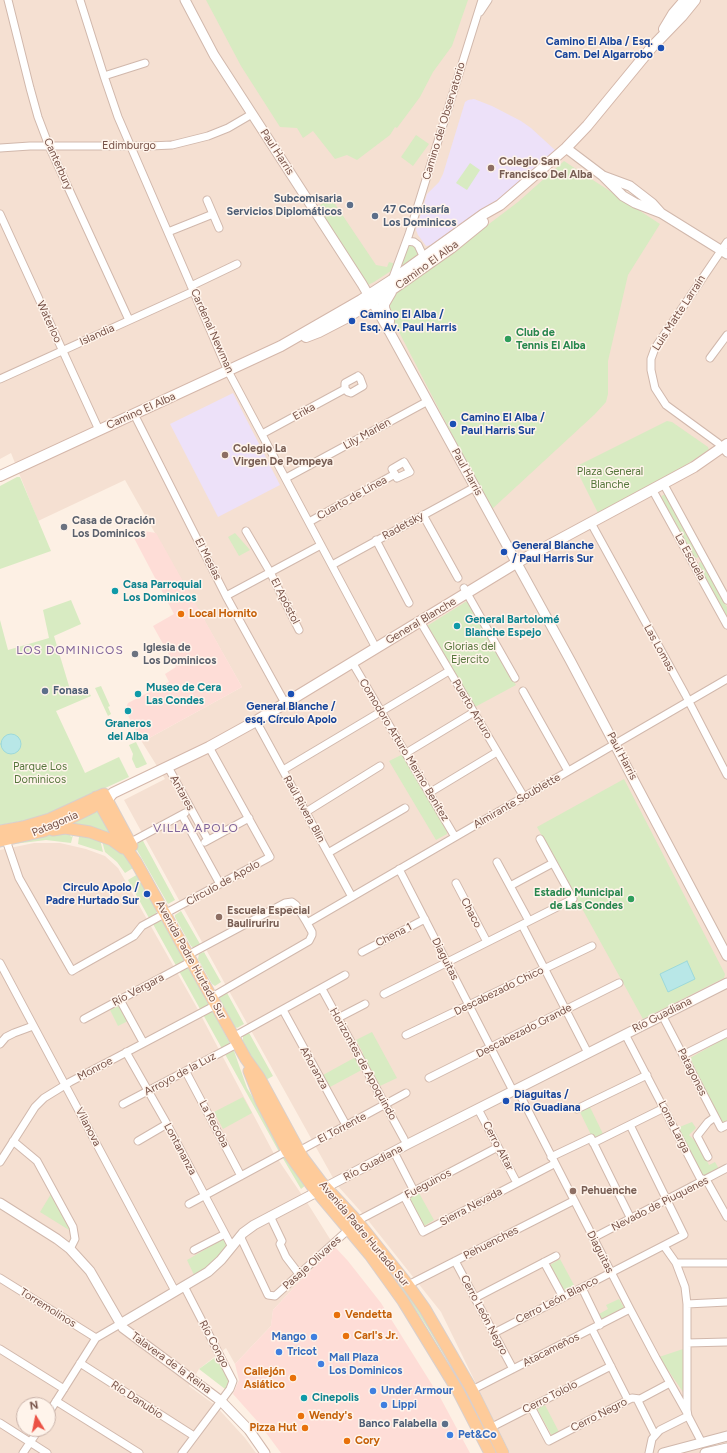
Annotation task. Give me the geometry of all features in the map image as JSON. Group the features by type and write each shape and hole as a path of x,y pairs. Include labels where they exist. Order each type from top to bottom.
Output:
{"main road":[{"name":"Camino El Alba","path":"652,47 673,14 685,0"},
{"name":"Camino El Alba","path":"392,285 415,274 463,239 492,215 500,205 566,148 611,98 652,47 682,16 695,0"},
{"name":"Camino El Alba","path":"0,476 281,346 319,332 346,318 392,285 425,257 484,214 500,205"},
{"path":"388,328 389,321 384,304 392,285"},
{"name":"General Blanche","path":"104,797 209,747 420,622 465,590 694,467 726,448"},
{"name":"Patagonia","path":"3,841 44,831 104,797"},
{"name":"Patagonia","path":"0,831 23,827 50,819 104,797"},
{"name":"Avenida Padre Hurtado Sur","path":"104,797 131,842 136,862"},
{"name":"Avenida Padre Hurtado Sur","path":"104,797 118,836 136,862 166,914 235,1040 259,1077 299,1151 314,1174 321,1190 357,1221 408,1285 436,1326 472,1390 503,1453"},
{"path":"44,831 65,828 76,829 103,836 120,846 136,862"},
{"name":"Avenida Padre Hurtado Sur","path":"246,1059 261,1101 287,1151 321,1190 348,1230 374,1261 403,1301 458,1391 490,1453"},
{"path":"458,1391 464,1392 472,1390"}],"street":[{"name":"Canterbury","path":"8,0 38,117 49,146 128,320"},
{"name":"Cardenal Newman","path":"80,0 118,117 132,146 228,371 376,648"},
{"name":"Paul Harris","path":"185,0 205,40 371,299 388,328 615,744 727,956"},
{"name":"Camino del Observatorio","path":"392,285 482,0"},
{"path":"476,19 488,0"},
{"path":"104,76 145,63"},
{"name":"Edimburgo","path":"0,148 49,146 161,146 195,140 224,129 252,114"},
{"path":"566,148 604,176 630,186 647,198 662,213 725,249"},
{"path":"206,200 218,228"},
{"name":"Waterloo","path":"0,214 99,430"},
{"path":"168,232 213,214"},
{"path":"407,241 414,242 418,245 426,261 415,274"},
{"name":"Luis Matte Larraín","path":"725,249 655,348 651,359 651,370 655,388 666,404 726,448"},
{"name":"Islandia","path":"0,379 128,320 237,264"},
{"path":"710,358 727,335"},
{"name":"Erika","path":"262,434 345,389"},
{"name":"Lily Marlen","path":"286,478 428,401"},
{"name":"El Mesías","path":"134,414 226,596 285,703"},
{"name":"Cuarto de Línea","path":"309,522 395,474"},
{"name":"La Escuela","path":"662,483 727,600"},
{"name":"Radetsky","path":"332,565 475,487"},
{"name":"La Escuela","path":"652,489 727,624"},
{"path":"423,515 458,578"},
{"name":"Las Lomas","path":"590,523 727,775"},
{"path":"246,531 270,572"},
{"path":"376,540 410,602"},
{"name":"El Apóstol","path":"226,596 321,545"},
{"path":"693,562 703,557"},
{"name":"El Apóstol","path":"270,572 300,630"},
{"path":"465,590 515,678"},
{"name":"Puerto Arturo","path":"420,622 524,797"},
{"name":"Comodoro Arturo Merino Benitez","path":"352,662 455,837"},
{"path":"283,770 449,671"},
{"name":"Almirante Soublette","path":"307,923 727,679"},
{"path":"522,691 568,771"},
{"path":"406,752 474,712"},
{"name":"Raúl Rivera Blin","path":"256,720 352,897"},
{"name":"Círculo de Apolo","path":"3,841 19,878 72,971 134,936 142,926 270,857 209,747"},
{"path":"429,793 497,752"},
{"path":"306,812 380,766"},
{"name":"Antares","path":"168,767 208,840"},
{"path":"328,853 405,808"},
{"path":"131,842 191,810"},
{"name":"Antares","path":"182,815 220,884"},
{"path":"199,845 248,818"},
{"path":"384,994 572,899 540,839"},
{"path":"497,862 529,921"},
{"path":"510,886 552,863"},
{"name":"Diaguitas","path":"399,869 491,1047 553,1160 610,1273 688,1414 702,1443"},
{"name":"Chaco","path":"456,883 487,942"},
{"name":"Río Vergara","path":"84,1019 120,1000 285,903 292,902 296,905 307,923"},
{"name":"Chena 1","path":"362,952 425,920"},
{"name":"Monroe","path":"0,1162 35,1107 44,1098 214,1001 309,941 312,932 307,923"},
{"path":"522,925 588,1053"},
{"name":"Descabezado Chico","path":"406,1035 592,946"},
{"name":"Vilanova","path":"0,963 175,1291"},
{"name":"Arroyo de la Luz","path":"123,1104 186,1072 283,1010 345,975"},
{"name":"Río Guadiana","path":"56,1401 96,1338 208,1272 221,1260 240,1236 250,1227 727,982"},
{"name":"Descabezado Grande","path":"429,1078 619,983"},
{"name":"Horizontes de Apoquindo","path":"322,989 404,1138"},
{"path":"120,1000 143,1042"},
{"path":"338,1018 365,1004"},
{"name":"Añoranza","path":"283,1010 346,1125"},
{"name":"Patagones","path":"662,1015 715,1117 724,1126"},
{"path":"0,1044 6,1037 33,1026"},
{"path":"683,1055 727,1033"},
{"name":"Loma Larga","path":"626,1034 700,1178 705,1180 727,1217"},
{"name":"Lontananza","path":"126,1052 167,1124 232,1247"},
{"name":"La Recoba","path":"186,1072 241,1176"},
{"path":"577,1109 646,1075"},
{"name":"El Torrente","path":"299,1151 406,1093"},
{"name":"Sierra Nevada","path":"404,1196 423,1232 517,1183 553,1160 592,1140 630,1125 664,1108"},
{"name":"Cerro Altar","path":"478,1109 517,1183"},
{"path":"708,1157 697,1136 708,1122 715,1117"},
{"path":"138,1141 167,1124"},
{"path":"630,1125 667,1200"},
{"path":"592,1140 631,1219"},
{"path":"13,1141 37,1161 74,1227 75,1239 70,1249"},
{"name":"Fueguinos","path":"357,1221 498,1147"},
{"path":"189,1204 287,1151"},
{"path":"394,1152 414,1191"},
{"name":"Nevado de Piuquenes","path":"593,1238 727,1168"},
{"name":"Cerro León Blanco","path":"494,1333 684,1235 667,1200"},
{"name":"Pehuenches","path":"408,1285 573,1201"},
{"name":"Talavera de la Reina","path":"0,1203 57,1239 70,1249 90,1271 120,1324 130,1334 221,1401 249,1430 265,1453"},
{"path":"270,1216 282,1241 280,1244 286,1257 299,1274"},
{"name":"Pasaje Olivares","path":"240,1236 268,1295 275,1296 348,1230"},
{"path":"194,1250 225,1234"},
{"name":"Diaguitas","path":"664,1246 676,1263 684,1283 686,1304 688,1414"},
{"path":"475,1298 556,1256"},
{"name":"Cerro León Negro","path":"455,1261 513,1369"},
{"path":"544,1262 563,1297"},
{"path":"676,1263 727,1263"},
{"name":"Torremolinos","path":"0,1278 96,1338"},
{"name":"Río Congo","path":"182,1453 232,1386 232,1378 184,1286"},
{"path":"582,1288 600,1325"},
{"path":"686,1304 727,1302"},
{"name":"Atacameños","path":"472,1390 630,1309"},
{"path":"592,1329 628,1400"},
{"path":"687,1343 727,1342"},
{"path":"0,1349 64,1389"},
{"name":"Río Danubio","path":"80,1363 194,1436"},
{"name":"Cerro Tololo","path":"490,1428 611,1366"},
{"name":"Cerro Negro","path":"531,1407 549,1442 632,1398 637,1399 670,1383"},
{"path":"637,1399 655,1435"},
{"path":"56,1401 139,1453"},
{"path":"649,1453 652,1440 655,1435 665,1426 688,1414"},
{"path":"0,1423 47,1453"},
{"path":"663,1453 678,1451 727,1436"},
{"path":"23,1453 33,1437"},
{"path":"705,1453 727,1448"}],"shaded area":[{"path":"0,0 727,0 727,1453 510,1453 441,1312 363,1214 337,1185 124,800 165,779 142,742 242,687 125,480 38,521 11,453 0,459"},
{"name":"Colegio San Francisco Del Alba","path":"474,99 492,106 521,121 555,150 529,175 489,207 483,208 431,245 426,246 416,230 427,194 439,182 443,174 465,102"},
{"name":"Colegio La Virgen De Pompeya","path":"233,393 280,485 218,517 170,424"},
{"path":"144,531 156,533 242,687 142,742 125,710 128,703 169,682 165,674 176,667 153,626 174,614 134,538"},
{"path":"34,843 60,843 86,849 105,856 118,868 196,1006 273,1152 335,1247 273,1310 271,1326 235,1364 226,1348 199,1369 189,1386 215,1405 245,1438 256,1453 0,1453 0,850"},
{"name":"Mall Plaza Los Dominicos","path":"335,1247 381,1303 441,1399 470,1453 281,1453 258,1422 233,1394 239,1380 235,1364 271,1326 273,1310"}],"green space":[{"path":"206,0 468,0 452,46 433,72 420,97 390,135 357,160 347,155 335,159 313,131 303,138 297,128 280,127 241,66"},
{"path":"416,135 429,144 413,166 401,157"},
{"name":"Club de Tennis El Alba","path":"564,161 660,224 628,275 608,361 608,394 606,402 595,414 491,510 383,301 452,252 518,202"},
{"path":"470,163 480,170 467,190 456,183"},
{"path":"331,198 376,265 387,267 389,262 396,264 394,269 368,285 317,207"},
{"path":"413,244 417,246 421,257 399,270 408,245"},
{"name":"Plaza General Blanche","path":"667,421 672,422 708,447 709,450 681,468 598,513 575,467"},
{"path":"17,477 20,477 51,551 0,569 0,486"},
{"path":"665,495 699,557 696,558 694,556 661,497"},
{"path":"235,533 250,550 239,556 228,537"},
{"path":"700,562 703,563 727,607 727,617 699,565"},
{"name":"Parque Los Dominicos","path":"71,600 81,624 54,636 72,696 88,691 91,696 56,711 85,773 119,757 129,777 45,816 0,825 0,620 8,650 49,638 43,610"},
{"name":"Glorias del Ejercito","path":"467,601 516,685 475,707 448,665 427,626"},
{"path":"101,686 110,706 108,707 111,714 108,716 95,688"},
{"path":"136,742 147,764 138,768 136,768 132,759 133,754 129,745"},
{"path":"403,754 447,829 447,834 436,840 389,761"},
{"name":"Estadio Municipal de Las Condes","path":"624,779 725,974 724,978 643,1019 537,827"},
{"path":"98,808 112,835 68,823"},
{"path":"69,832 71,837 73,835 71,843 46,840 14,844 57,833"},
{"path":"79,837 100,839 103,852 78,844"},
{"path":"142,839 175,900 168,904 133,843"},
{"path":"102,841 120,850 133,868 125,873 117,862 105,852"},
{"path":"138,874 147,891 144,893 146,897 149,895 157,909 156,914 149,918 128,880"},
{"path":"181,911 200,944 194,948 191,946 175,917 175,915"},
{"path":"159,920 164,921 234,1051 247,1088 306,1185 301,1189 153,924"},
{"path":"204,952 221,982 215,986 212,984 198,959 199,954"},
{"path":"226,991 244,1024 237,1028 235,1027 218,996"},
{"path":"118,1006 128,1021 118,1026 110,1010"},
{"path":"248,1031 273,1076 264,1081 243,1041 243,1036"},
{"path":"372,1032 397,1078 380,1086 369,1066 330,1087 323,1075 363,1053 356,1040"},
{"path":"727,1037 727,1121 722,1123 690,1058"},
{"path":"243,1097 252,1113 223,1129 214,1112"},
{"path":"589,1105 604,1136 594,1141 579,1110"},
{"path":"692,1122 696,1128 689,1135 698,1144 709,1165 715,1162 719,1169 702,1177 677,1128"},
{"path":"419,1193 434,1220 424,1226 408,1198"},
{"path":"51,1194 68,1222 69,1230 40,1212"},
{"path":"332,1199 405,1289 430,1326 462,1381 498,1453 495,1453 460,1382 427,1327 404,1292 336,1208"},
{"path":"223,1239 228,1245 218,1258 205,1269 194,1275 187,1260"},
{"path":"560,1259 574,1285 564,1291 550,1265"},
{"path":"619,1299 625,1309 603,1321 599,1314 608,1309 606,1305"},
{"path":"683,1349 683,1392 659,1357"},
{"path":"217,1356 230,1383 225,1389 199,1369"},
{"path":"545,1405 559,1432 552,1436 537,1409"}],"water":[{"path":"7,734 15,734 21,740 21,748 15,754 7,754 1,748 1,740"},
{"path":"687,961 695,979 668,992 660,974"}],"place":[{"name":"Camino El Alba / Esq. Cam. Del Algarrobo","path":"661,48"},
{"name":"Colegio San Francisco Del Alba","path":"491,168"},
{"name":"Subcomisaria Servicios Diplomáticos","path":"350,205"},
{"name":"47 Comisaría Los Dominicos","path":"375,216"},
{"name":"Camino El Alba / Esq. Av. Paul Harris","path":"352,321"},
{"name":"Club de Tennis El Alba","path":"508,339"},
{"name":"Camino El Alba / Paul Harris Sur","path":"453,424"},
{"name":"Colegio La Virgen De Pompeya","path":"225,455"},
{"name":"Casa de Oración Los Dominicos","path":"64,527"},
{"name":"General Blanche / Paul Harris Sur","path":"504,552"},
{"name":"Casa Parroquial Los Dominicos","path":"115,591"},
{"name":"Local Hornito","path":"181,614"},
{"name":"General Bartolomé Blanche Espejo","path":"457,626"},
{"name":"Iglesia de Los Dominicos","path":"135,654"},
{"name":"Fonasa","path":"45,691"},
{"name":"Museo de Cera Las Condes","path":"138,694"},
{"name":"General Blanche / esq. Círculo Apolo","path":"291,694"},
{"name":"Graneros del Alba","path":"128,711"},
{"name":"Circulo Apolo / Padre Hurtado Sur","path":"147,894"},
{"name":"Estadio Municipal de Las Condes","path":"631,899"},
{"name":"Escuela Especial Bauliruriru","path":"219,917"},
{"name":"Diaguitas / Río Guadiana","path":"506,1101"},
{"name":"Pehuenche","path":"573,1191"},
{"name":"Vendetta","path":"337,1315"},
{"name":"Carl's Jr.","path":"346,1336"},
{"name":"Mango","path":"314,1337"},
{"name":"Tricot","path":"279,1352"},
{"name":"Mall Plaza Los Dominicos","path":"321,1364"},
{"name":"Callejón Asiático","path":"293,1378"},
{"name":"Under Armour","path":"373,1391"},
{"name":"Cinepolis","path":"304,1398"},
{"name":"Lippi","path":"384,1405"},
{"name":"Wendy's","path":"301,1416"},
{"name":"Banco Falabella","path":"445,1424"},
{"name":"Pizza Hut","path":"305,1428"},
{"name":"Pet&Co","path":"450,1435"},
{"name":"Cory","path":"347,1441"}],"district":[{"name":"LOS DOMINICOS","path":"70,650"},
{"name":"VILLA APOLO","path":"196,828"}]}
